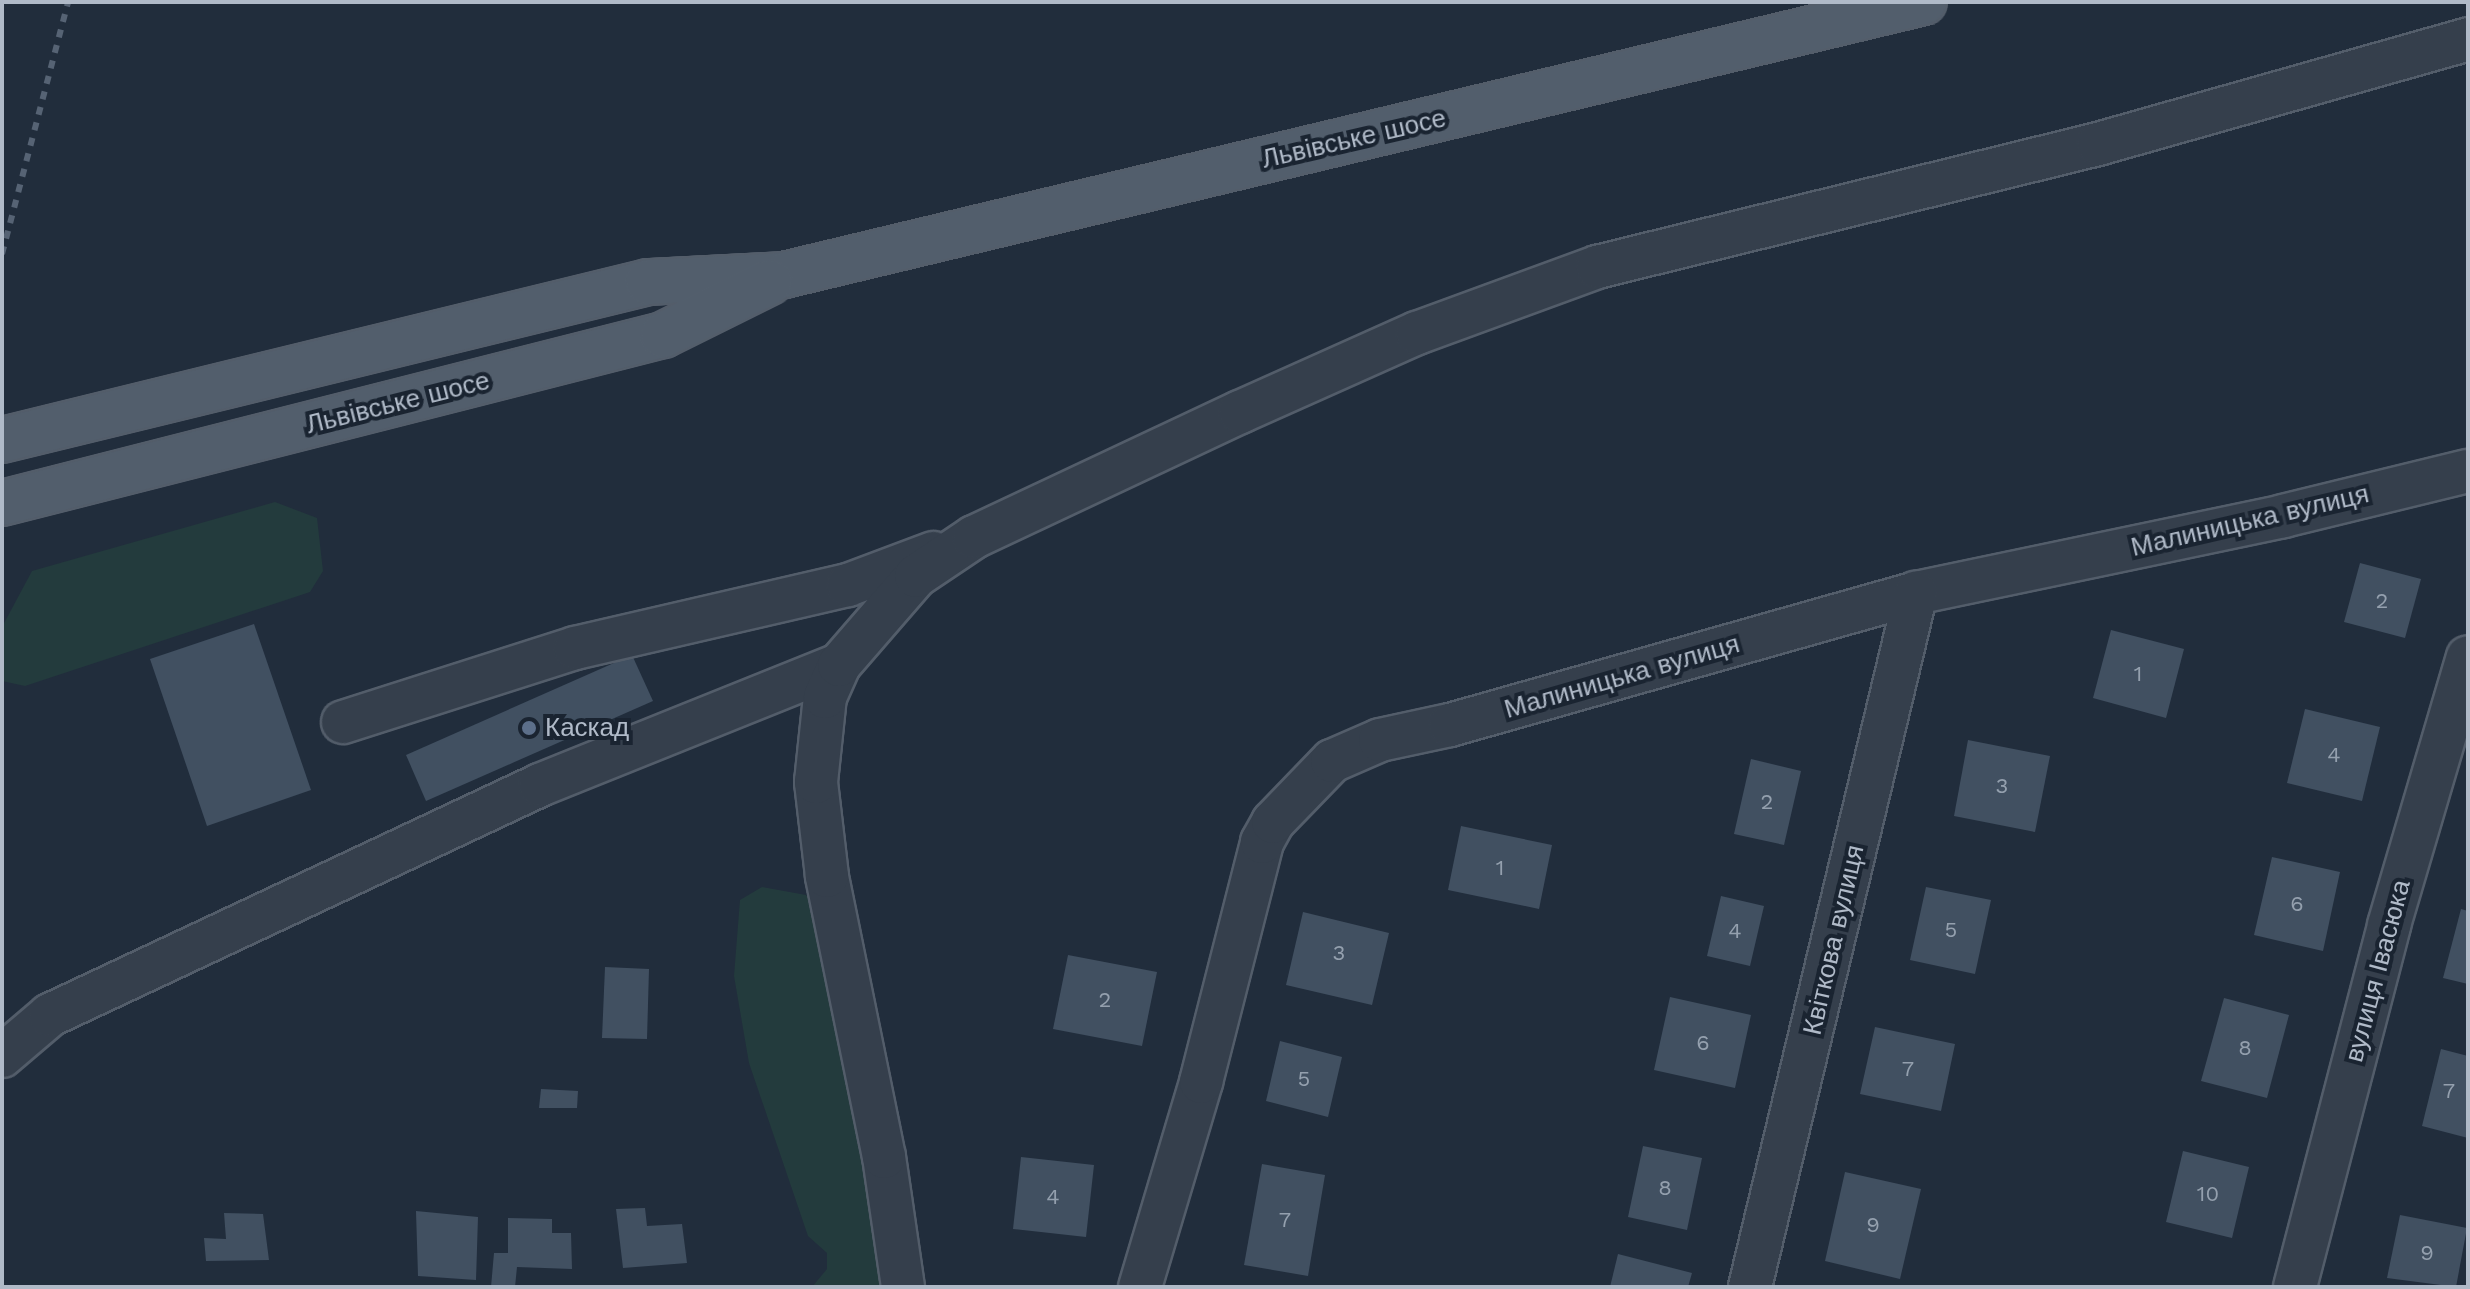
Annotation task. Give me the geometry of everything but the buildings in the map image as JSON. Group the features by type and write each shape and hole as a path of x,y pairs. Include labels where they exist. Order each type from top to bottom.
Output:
{"main road":[{"name":"Львівське шосе","path":"2,440 648,282 784,275 1924,2"},
{"name":"Львівське шосе","path":"2,503 663,335 784,275"}],"street":[{"path":"343,722 575,648 848,585 974,537 1417,333 1597,267 2098,144 2468,39"},
{"name":"Малиницька вулиця","path":"1140,1287 1201,1082 1262,842 1273,822 1332,761 1380,740 1450,725 1916,593 2283,516 2468,471"},
{"path":"903,1287 884,1157 827,876 816,782 825,697 839,665 916,576 974,537"},
{"name":"Квіткова вулиця","path":"1750,1287 1916,593"},
{"name":"вулиця Івасюка","path":"2295,1287 2389,925 2468,657"},
{"path":"2,1056 50,1015 540,785 839,665"}],"green space":[{"path":"275,502 317,518 323,571 310,592 25,686 2,681 2,627 32,571"},
{"path":"762,887 806,895 817,908 892,1287 812,1287 827,1269 827,1253 808,1236 749,1063 734,976 740,900"}],"railway":[{"path":"2,254 68,2"}],"place":[{"name":"Каскад","path":"529,728"}]}
